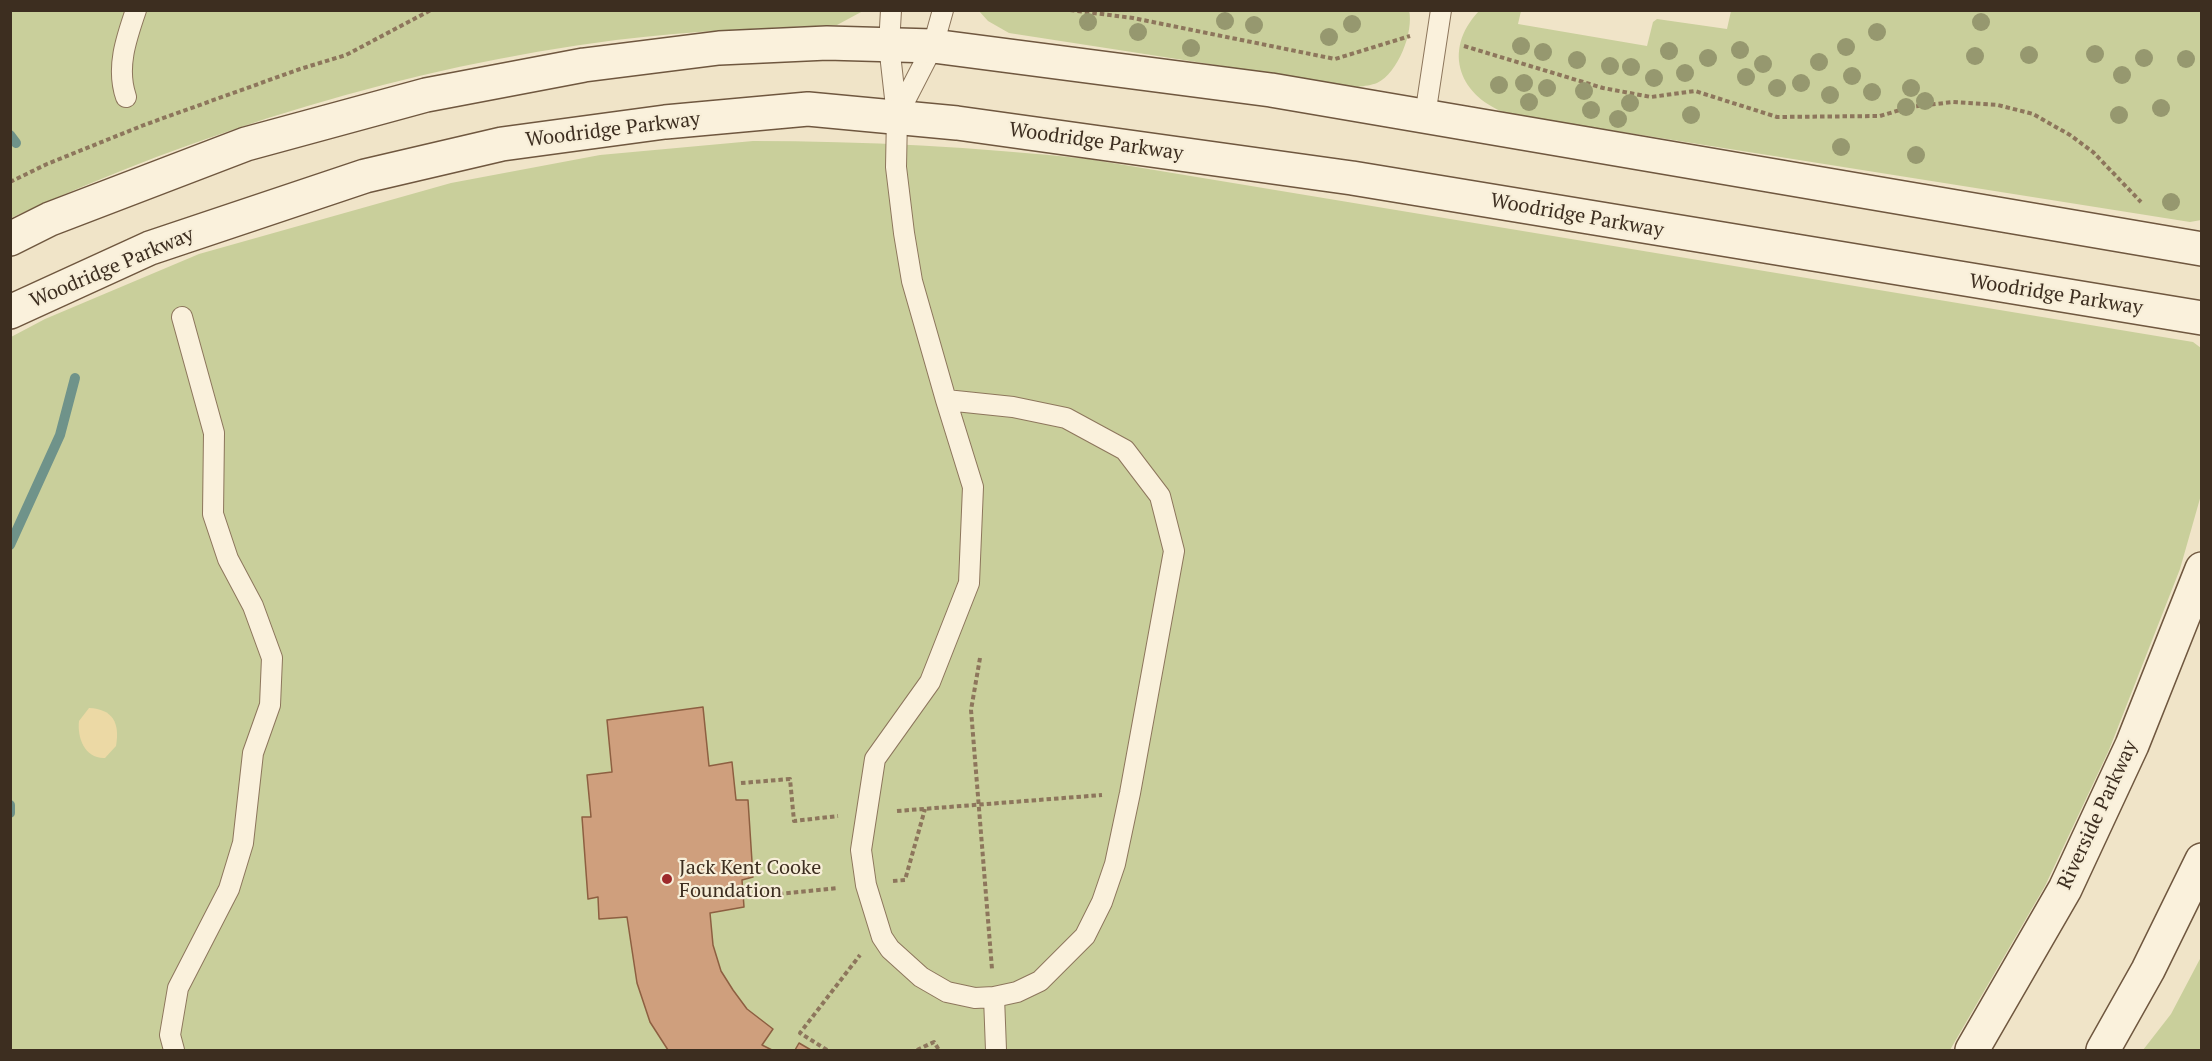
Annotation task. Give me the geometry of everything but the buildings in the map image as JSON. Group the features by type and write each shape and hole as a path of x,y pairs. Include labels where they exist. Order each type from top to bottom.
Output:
{"street":[{"path":"10,239 50,219 246,144 426,95 584,65 719,48 826,43 933,46 1271,90 2202,249"},
{"name":"Woodridge Parkway","path":"10,312 91,273 158,245 365,176 502,144 665,122 808,109 897,116 1352,178 2202,318"},
{"name":"Riverside Parkway","path":"1972,1050 2065,889 2132,746 2202,569"},
{"path":"2103,1050 2148,970 2202,860"}],"lane":[{"path":"126,97 121,81 122,59 136,10"},
{"path":"891,10 890,45 897,116 896,167 912,281 946,400 973,487 969,583 930,682 875,759 864,813 861,850 866,885 882,937 890,949 921,977 946,992 975,998 994,997 1017,992 1040,981 1085,936 1102,902 1115,864 1130,793 1174,551 1160,496 1125,450 1066,418 1013,407 946,400"},
{"path":"897,116 933,46 943,10"},
{"path":"1425,116 1441,10"},
{"path":"174,1050 170,1035 178,988 229,889 243,843 253,753 270,705 272,658 253,606 228,559 213,514 214,433 182,317"},
{"path":"994,997 996,1050"}],"path":[{"path":"10,182 144,125 300,69 346,55 431,10"},
{"path":"1070,10 1133,18 1335,59 1407,36 1437,37 1603,88 1651,97 1695,91 1777,117 1880,116 1910,107 1953,102 1998,105 2033,114 2070,135 2093,152 2141,201 2151,207"},
{"path":"980,658 971,710 994,997"},
{"path":"741,783 790,779 794,821 864,813 1130,793"},
{"path":"840,816 841,828"},
{"path":"827,1050 800,1033 861,956 856,947"},
{"path":"917,1050 934,1042 939,1050"}],"green space":[{"path":"1409,10 1407,40 1398,61 1385,78 1377,83 1358,87 1009,33 988,21 979,11"},
{"path":"10,11 863,11 837,25 699,32 616,40 460,67 383,85 231,130 84,186 11,218"},
{"path":"1479,11 1521,11 1518,24 1647,46 1653,22 1657,19 1727,29 1731,11 2201,11 2201,220 2190,222 1509,114 1492,107 1478,97 1461,72 1459,57 1461,42 1467,26"},
{"path":"753,141 921,146 1088,159 2193,342 2201,348 2201,495 2180,569 2109,750 2045,886 1950,1050 11,1050 11,337 45,319 199,254 451,183 600,155"},
{"path":"2201,957 2201,1050 2143,1050 2171,1014"}],"sand":[{"path":"89,708 104,711 116,724 116,746 105,758 92,755 87,751 79,734 79,721"}],"waterway":[{"path":"10,135 16,143"},
{"path":"10,545 60,435 75,378"},
{"path":"10,805 10,813"}],"place":[{"name":"Jack Kent Cooke Foundation","path":"667,879"}]}
